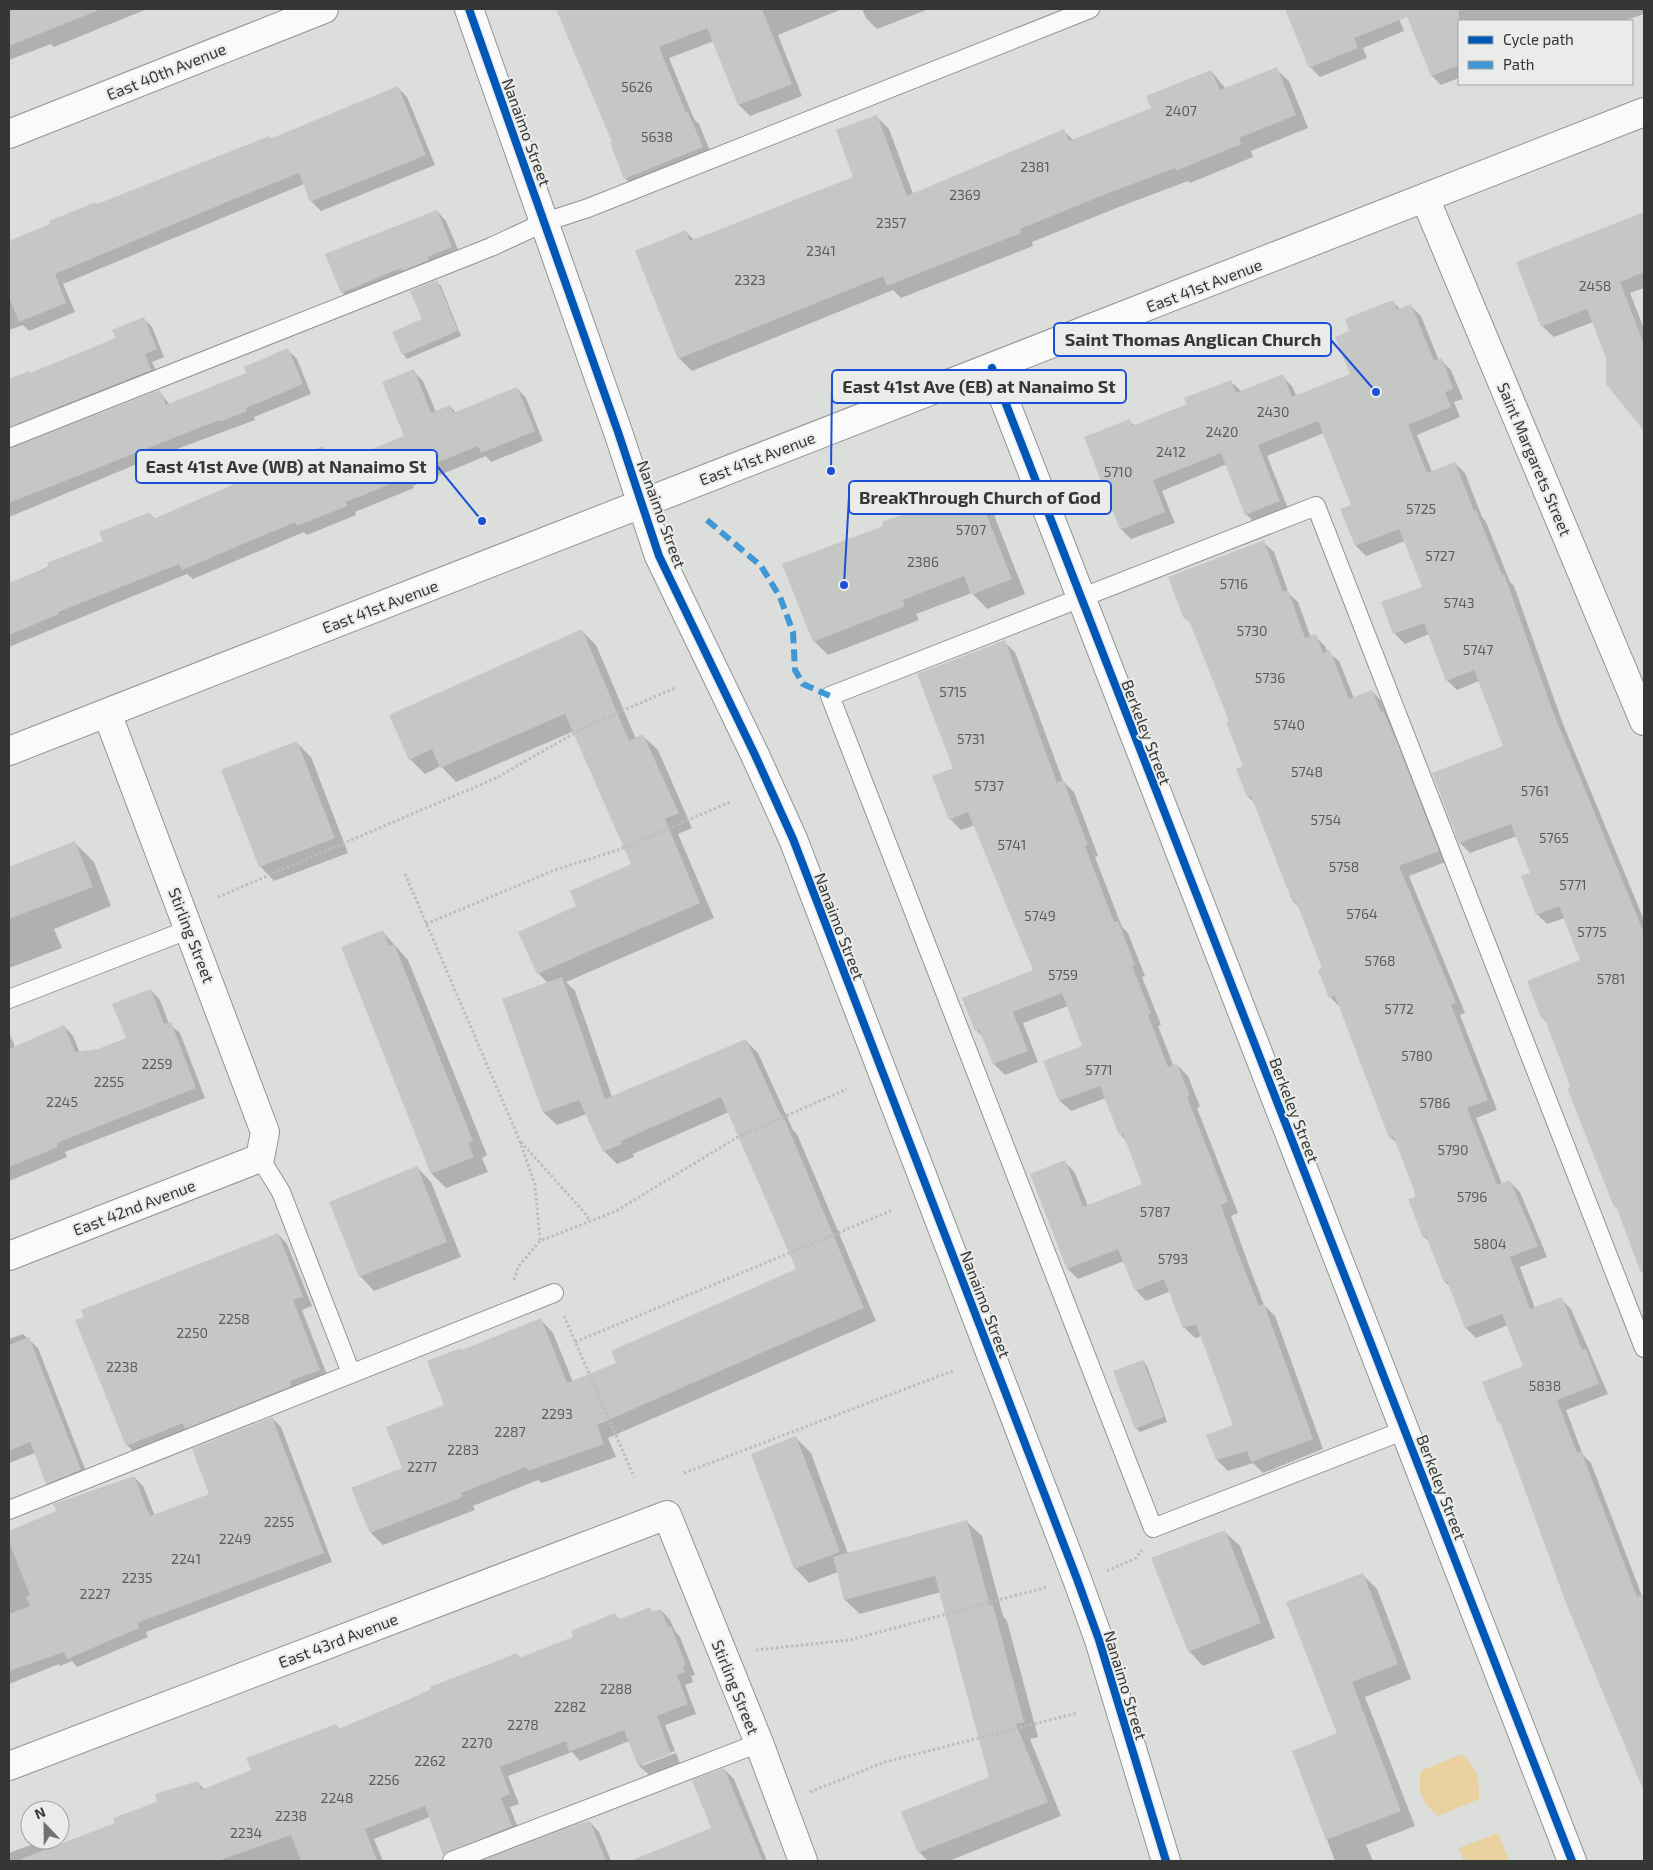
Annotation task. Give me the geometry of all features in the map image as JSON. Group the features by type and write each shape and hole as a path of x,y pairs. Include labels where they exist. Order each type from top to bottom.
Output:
{"street":[{"name":"East 40th Avenue","path":"9,134 324,9"},
{"name":"Nanaimo Street","path":"469,9 545,222 659,556 755,755 792,839 992,1354 1099,1640 1166,1861"},
{"name":"East 41st Avenue","path":"9,751 1644,112"},
{"name":"Saint Margarets Street","path":"1425,198 1644,721"},
{"name":"Berkeley Street","path":"992,368 1080,599 1572,1861"},
{"name":"Stirling Street","path":"107,713 265,1132 260,1158"},
{"name":"East 42nd Avenue","path":"9,1256 260,1158"},
{"name":"Stirling Street","path":"667,1515 759,1743 802,1861"},
{"name":"East 43rd Avenue","path":"9,1766 667,1515"}],"lane":[{"path":"9,438 482,250 545,222 588,208 1090,9"},
{"path":"1405,1430 1153,1528 830,696 1316,506 1644,1348"},
{"path":"9,999 190,929"},
{"path":"260,1158 281,1192 351,1373"},
{"path":"9,1510 554,1293"},
{"path":"452,1861 759,1743"}],"path":[{"path":"218,897 496,778 587,726 677,687"},
{"path":"426,924 555,870 621,849 730,802"},
{"path":"405,874 519,1139 535,1185 540,1241"},
{"path":"502,1314 518,1267 540,1241 616,1212 736,1138 847,1089"},
{"path":"519,1139 590,1221"},
{"path":"575,1342 893,1210"},
{"path":"554,1293 634,1477"},
{"path":"684,1473 955,1370"},
{"path":"1099,1573 1136,1558 1149,1542 1153,1528"},
{"path":"752,1650 850,1640 1048,1587"},
{"path":"808,1793 885,1762 1077,1713"}],"shaded area":[{"path":"1461,1754 1471,1764 1476,1774 1479,1785 1479,1799 1438,1816 1424,1801 1420,1791 1421,1771"},
{"path":"1498,1833 1509,1861 1464,1861 1459,1848"}],"building":[{"path":"9,9 99,9 99,10 9,46"},
{"path":"556,9 762,9 792,84 738,105 707,28 659,47 686,113 688,112 703,147 624,179 610,143 612,142"},
{"path":"1285,9 1459,9 1458,65 1431,76 1407,17 1354,38 1358,48 1309,68"},
{"path":"1277,67 1296,115 1239,138 1241,144 1176,171 1175,168 1106,194 1020,229 1021,233 887,286 883,276 678,359 635,251 686,230 690,241 853,177 836,130 877,115 907,196 1064,129 1069,141 1151,108 1146,96 1211,70 1220,90"},
{"path":"398,86 426,155 310,202 299,173 222,204 55,274 66,303 19,322 9,297 9,241 50,224 49,221 96,202 97,204 269,136 270,139"},
{"path":"437,210 452,247 427,257 429,260 402,271 401,268 341,293 325,254"},
{"path":"1644,212 1644,272 1620,282 1644,344 1644,431 1606,384 1606,358 1587,309 1541,327 1516,262"},
{"path":"437,280 458,331 402,355 392,332 422,319 410,291"},
{"path":"1393,300 1397,310 1411,304 1434,361 1442,358 1453,389 1445,392 1451,407 1408,425 1427,473 1455,462 1502,575 1504,574 1553,712 1644,933 1644,1272 1641,1273 1616,1206 1614,1207 1567,1088 1571,1087 1544,1017 1541,1018 1527,981 1580,960 1559,906 1536,915 1521,876 1530,873 1511,824 1459,843 1432,773 1503,746 1474,670 1446,681 1424,623 1393,634 1381,602 1422,587 1399,529 1355,546 1340,509 1351,505 1318,421 1258,445 1280,501 1245,515 1221,453 1153,480 1165,512 1120,530 1084,437 1130,419 1132,426 1187,404 1184,398 1231,380 1236,393 1283,374 1292,397 1350,374 1335,337 1349,331 1345,319"},
{"path":"144,317 157,349 145,354 151,370 9,427 9,379 29,371 30,373 116,338 112,330"},
{"path":"288,348 303,384 246,408 247,411 220,422 219,420 9,503 9,448 160,390 166,405 246,373 244,367"},
{"path":"414,369 431,413 450,405 453,413 517,387 535,431 481,453 478,446 346,502 347,506 297,526 295,522 182,570 179,564 58,612 59,614 9,635 9,583 49,567 47,563 103,541 99,532 150,512 153,519 323,446 331,466 404,436 382,382"},
{"path":"973,481 1012,579 971,595 964,576 903,600 905,606 813,642 782,564 883,526 882,522 935,503 932,497"},
{"path":"1264,540 1283,592 1288,590 1305,638 1316,634 1323,653 1330,650 1349,699 1372,690 1396,740 1439,851 1399,866 1456,1003 1451,1005 1488,1100 1467,1108 1497,1185 1510,1180 1538,1246 1510,1257 1530,1309 1562,1297 1582,1350 1586,1349 1599,1384 1557,1400 1577,1453 1581,1451 1637,1597 1644,1594 1644,1792 1566,1603 1500,1422 1498,1423 1482,1382 1523,1366 1502,1314 1465,1328 1447,1281 1444,1282 1426,1236 1423,1238 1408,1199 1415,1197 1414,1190 1393,1136 1389,1138 1335,996 1329,998 1318,970 1322,968 1296,901 1293,903 1251,796 1247,797 1236,769 1243,766 1226,722 1229,721 1188,618 1184,619 1168,577"},
{"path":"582,629 629,741 643,734 679,813 665,819 700,903 537,974 518,932 576,906 570,891 631,864 565,714 440,768 432,749 409,760 389,715"},
{"path":"1005,640 1057,783 1063,780 1088,845 1085,846 1114,922 1118,921 1135,965 1132,966 1151,1014 1148,1015 1168,1067 1177,1064 1190,1096 1187,1097 1228,1202 1221,1205 1237,1251 1259,1306 1264,1304 1313,1439 1251,1462 1247,1451 1216,1460 1206,1435 1233,1425 1196,1324 1183,1328 1164,1279 1135,1291 1118,1249 1067,1269 1030,1174 1065,1160 1083,1207 1142,1184 1123,1134 1119,1135 1100,1086 1059,1101 1043,1061 1082,1046 1062,993 1013,1012 1028,1051 993,1064 979,1030 975,1031 962,998 1033,970 968,812 949,820 932,776 953,768 917,674"},
{"path":"297,741 335,838 259,867 221,770"},
{"path":"75,841 93,887 9,919 9,867"},
{"path":"383,930 389,946 394,944 473,1141 468,1143 474,1157 431,1174 341,947"},
{"path":"562,977 605,1099 746,1039 783,1120 785,1120 864,1308 597,1425 604,1444 528,1471 526,1467 461,1493 463,1497 370,1533 351,1488 402,1468 386,1427 444,1405 427,1361 461,1348 462,1350 541,1318 567,1383 616,1363 611,1351 796,1269 721,1097 621,1141 622,1144 603,1152 579,1100 543,1113 502,999"},
{"path":"151,989 164,1024 171,1022 196,1088 57,1143 58,1147 9,1167 9,1049 64,1025 75,1052 98,1049 126,1038 112,1004"},
{"path":"417,1166 447,1242 359,1277 329,1202"},
{"path":"278,1233 303,1297 293,1300 320,1370 290,1381 291,1386 185,1429 183,1423 126,1446 75,1320 84,1317 81,1310"},
{"path":"29,1337 81,1470 46,1484 30,1442 9,1451 9,1345"},
{"path":"1143,1360 1164,1417 1135,1429 1113,1371"},
{"path":"272,1417 324,1553 137,1623 139,1628 67,1659 64,1652 9,1671 9,1614 30,1606 26,1597 30,1595 9,1542 9,1531 56,1511 53,1504 134,1476 150,1516 209,1494 192,1449"},
{"path":"796,1436 840,1552 794,1569 751,1454"},
{"path":"967,1520 990,1606 993,1605 1024,1722 1016,1724 1048,1802 918,1853 901,1812 989,1777 935,1576 844,1600 833,1557"},
{"path":"1225,1530 1261,1623 1188,1652 1151,1558"},
{"path":"1363,1573 1398,1664 1352,1682 1401,1811 1326,1840 1292,1751 1337,1733 1286,1602"},
{"path":"650,1607 652,1612 661,1609 668,1627 671,1626 686,1665 683,1666 685,1672 677,1675 688,1704 657,1716 671,1754 638,1766 624,1730 569,1752 566,1741 500,1767 510,1794 501,1798 512,1826 443,1855 425,1806 365,1829 377,1861 301,1861 291,1835 218,1861 21,1861 21,1859 44,1850 70,1850 70,1840 115,1823 113,1818 157,1802 155,1794 198,1781 201,1790 251,1770 246,1758 336,1724 338,1729 404,1702 431,1689 430,1687 517,1653 519,1658 573,1637 571,1631 615,1613 618,1620"},
{"path":"724,1768 763,1861 631,1861 711,1828 692,1780"},
{"path":"590,1821 606,1861 481,1861 577,1824"}],"marked path":[{"path":"707,520 761,566 780,597 793,632 795,670 803,684 830,696"}],"cycle path":[{"path":"469,9 618,432 659,556 755,755 793,839 1077,1579 1099,1640 1166,1861"},
{"path":"992,368 1572,1861"}],"place":[{"name":"Saint Thomas Anglican Church","path":"1376,392"},
{"name":"East 41st Ave (EB) at Nanaimo St","path":"831,471"},
{"name":"East 41st Ave (WB) at Nanaimo St","path":"482,521"},
{"name":"BreakThrough Church of God","path":"844,585"}]}
